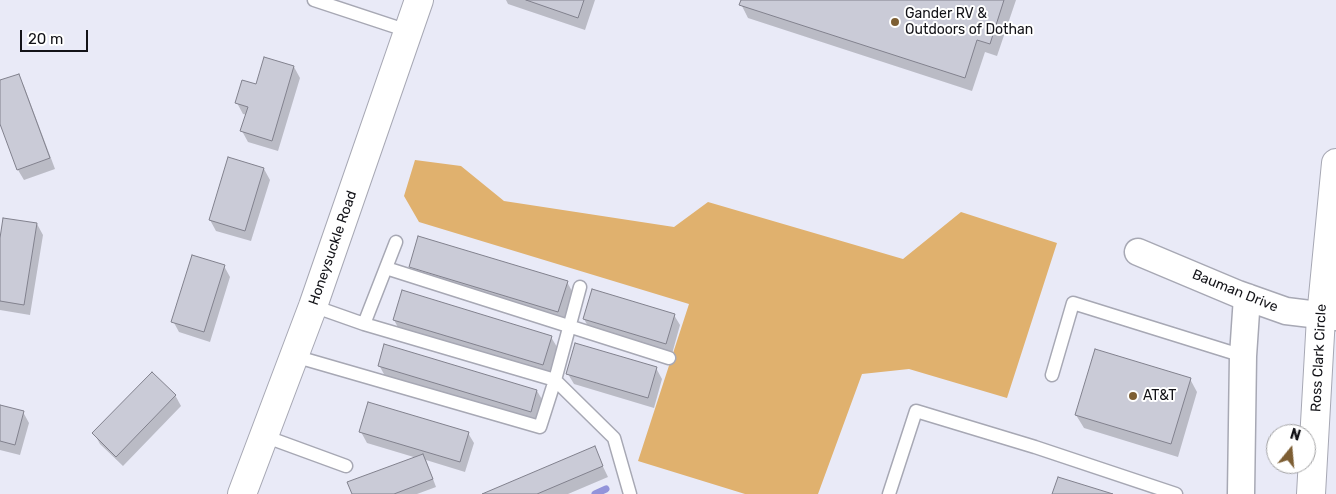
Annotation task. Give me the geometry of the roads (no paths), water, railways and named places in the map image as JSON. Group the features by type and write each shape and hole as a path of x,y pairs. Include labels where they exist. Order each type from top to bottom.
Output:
{"main road":[{"name":"Honeysuckle Road","path":"242,494 313,306 419,0"},
{"name":"Ross Clark Circle","path":"1312,494 1328,317 1336,163"}],"street":[{"name":"Bauman Drive","path":"1138,252 1286,312 1328,317"},
{"path":"1241,494 1243,356 1248,297"}],"lane":[{"path":"314,0 408,31"},
{"path":"364,324 396,242"},
{"path":"386,268 669,358"},
{"path":"294,356 540,427 555,380 580,287"},
{"path":"1052,375 1073,303 1243,356"},
{"path":"313,306 364,324 555,380 614,438 630,494"},
{"path":"888,494 916,411 1035,447 1176,494"},
{"path":"264,436 346,466"}],"waterway":[{"path":"595,494 606,489"}],"place":[{"name":"Gander RV & Outdoors of Dothan","path":"895,22"},
{"name":"AT&T","path":"1133,396"}]}
